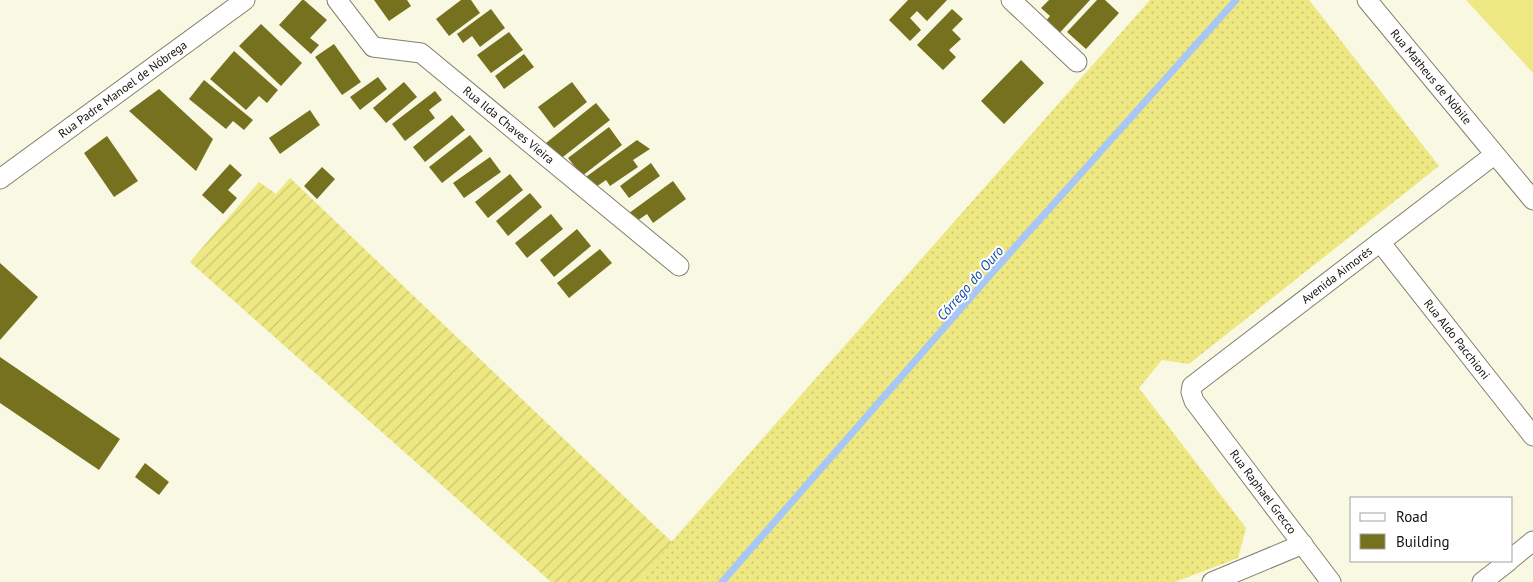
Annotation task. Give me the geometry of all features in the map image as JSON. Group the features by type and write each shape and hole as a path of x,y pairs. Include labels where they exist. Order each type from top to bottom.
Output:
{"street":[{"name":"Rua Padre Manoel de Nóbrega","path":"0,179 245,0"},
{"name":"Rua Ilda Chaves Vieira","path":"337,0 373,47 421,53 679,266"},
{"path":"1011,0 1077,62"},
{"name":"Rua Matheus de Nóbile","path":"1367,0 1533,200"},
{"name":"Avenida Aimorés","path":"1194,401 1191,392 1192,386 1494,155"},
{"name":"Rua Aldo Pacchioni","path":"1380,242 1533,436"},
{"name":"Rua Raphael Grecco","path":"1194,401 1331,582"},
{"path":"1513,557 1533,542"},
{"path":"1212,582 1302,544"},
{"path":"1482,582 1508,562"}],"shaded area":[{"path":"1150,0 1309,0 1439,166 1189,364 1162,360 1139,388 1246,528 1238,558 1175,582 636,582"},
{"path":"1466,0 1533,0 1533,73"},
{"path":"290,178 672,542 636,582 551,582 190,262 259,182 276,194"}],"building":[{"path":"302,0 327,20 310,38 319,45 311,54 279,25"},
{"path":"374,0 407,0 411,6 389,21"},
{"path":"461,0 471,0 480,13 449,36 436,19"},
{"path":"908,0 947,0 927,21 917,11 910,18 921,30 910,41 889,20"},
{"path":"1049,0 1090,0 1054,39 1041,27 1050,16 1041,8"},
{"path":"1097,0 1105,0 1119,13 1086,49 1067,32"},
{"path":"491,9 505,28 480,47 472,36 463,43 457,34"},
{"path":"952,9 963,19 952,30 961,39 949,50 956,57 943,70 917,45"},
{"path":"261,24 302,63 281,86 239,46"},
{"path":"509,32 523,50 491,73 477,55"},
{"path":"334,44 361,82 342,95 315,57"},
{"path":"234,51 278,90 267,103 259,96 246,110 210,79"},
{"path":"524,54 534,67 504,89 495,76"},
{"path":"1021,60 1044,83 1004,124 981,101"},
{"path":"378,77 387,89 360,110 350,97"},
{"path":"204,80 253,120 244,130 233,121 226,129 189,99"},
{"path":"404,82 417,97 386,123 373,108"},
{"path":"572,82 587,102 554,128 538,107"},
{"path":"159,89 213,139 196,171 129,111"},
{"path":"435,91 442,100 429,110 435,118 405,141 392,124"},
{"path":"596,103 610,120 559,160 546,143"},
{"path":"310,110 320,125 280,154 269,138"},
{"path":"452,115 465,130 425,162 413,147"},
{"path":"609,127 622,145 582,176 568,158"},
{"path":"470,135 483,151 442,183 429,167"},
{"path":"107,136 138,181 114,197 84,153"},
{"path":"637,140 650,149 633,160 638,167 610,186 606,180 593,189 583,179"},
{"path":"490,157 501,172 464,198 453,183"},
{"path":"651,163 660,176 629,198 620,186"},
{"path":"230,164 242,175 228,190 237,198 223,214 202,195"},
{"path":"322,167 335,179 317,199 304,186"},
{"path":"510,174 523,190 488,218 475,202"},
{"path":"673,181 686,199 653,223 647,214 631,225 625,216"},
{"path":"530,193 542,207 508,236 496,221"},
{"path":"551,214 563,229 527,258 515,243"},
{"path":"577,229 591,246 554,277 540,260"},
{"path":"600,249 612,263 569,298 557,283"},
{"path":"0,263 38,297 0,340"},
{"path":"0,357 120,439 99,470 0,403"},
{"path":"145,463 169,482 159,495 135,477"}],"waterway":[{"name":"Córrego do Ouro","path":"722,582 991,274 1236,0"}]}
